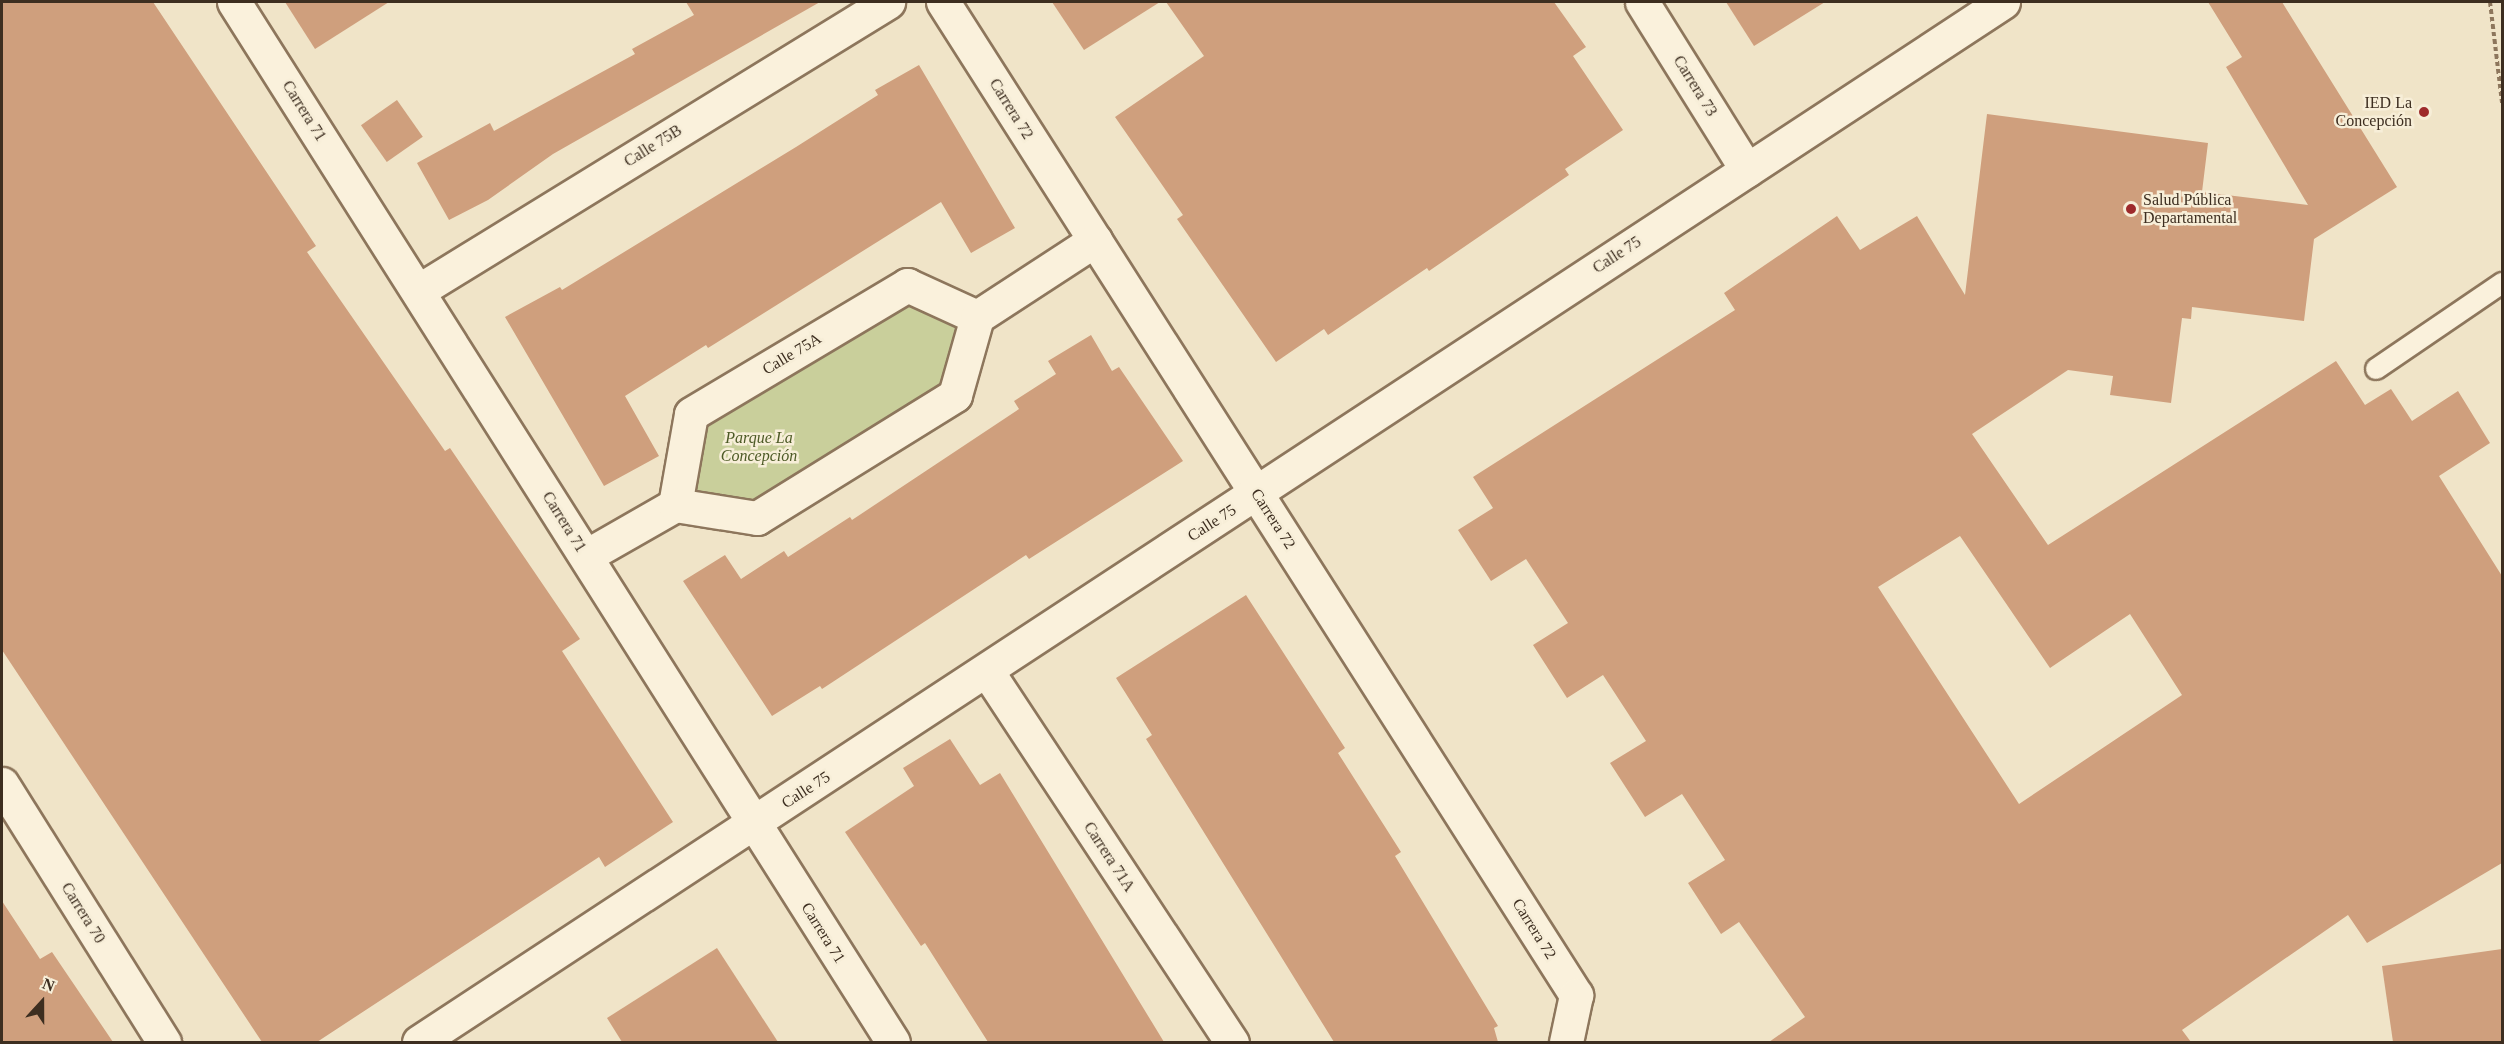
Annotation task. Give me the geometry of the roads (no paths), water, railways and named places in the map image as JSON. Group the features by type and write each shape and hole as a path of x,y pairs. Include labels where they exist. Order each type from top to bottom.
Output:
{"street":[{"name":"Carrera 71","path":"234,2 893,1042"},
{"name":"Calle 75B","path":"418,291 888,2"},
{"name":"Carrera 72","path":"943,2 1576,995 1566,1042"},
{"name":"Carrera 73","path":"1642,2 1747,170"},
{"name":"Calle 75","path":"419,1042 2003,2"},
{"path":"586,556 675,505 757,518 955,395 977,316 1095,240"},
{"name":"Calle 75A","path":"675,505 691,414 907,285 977,316"},
{"name":"Carrera 71A","path":"987,671 1232,1042"},
{"name":"Carrera 70","path":"2,784 164,1042"}],"lane":[{"path":"2376,369 2502,283"}],"place":[{"name":"IED La Concepción","path":"2424,112"},
{"name":"Salud Pública Departamental","path":"2131,209"}],"park label":[{"name":"Parque La Concepción","path":"759,447"}]}
